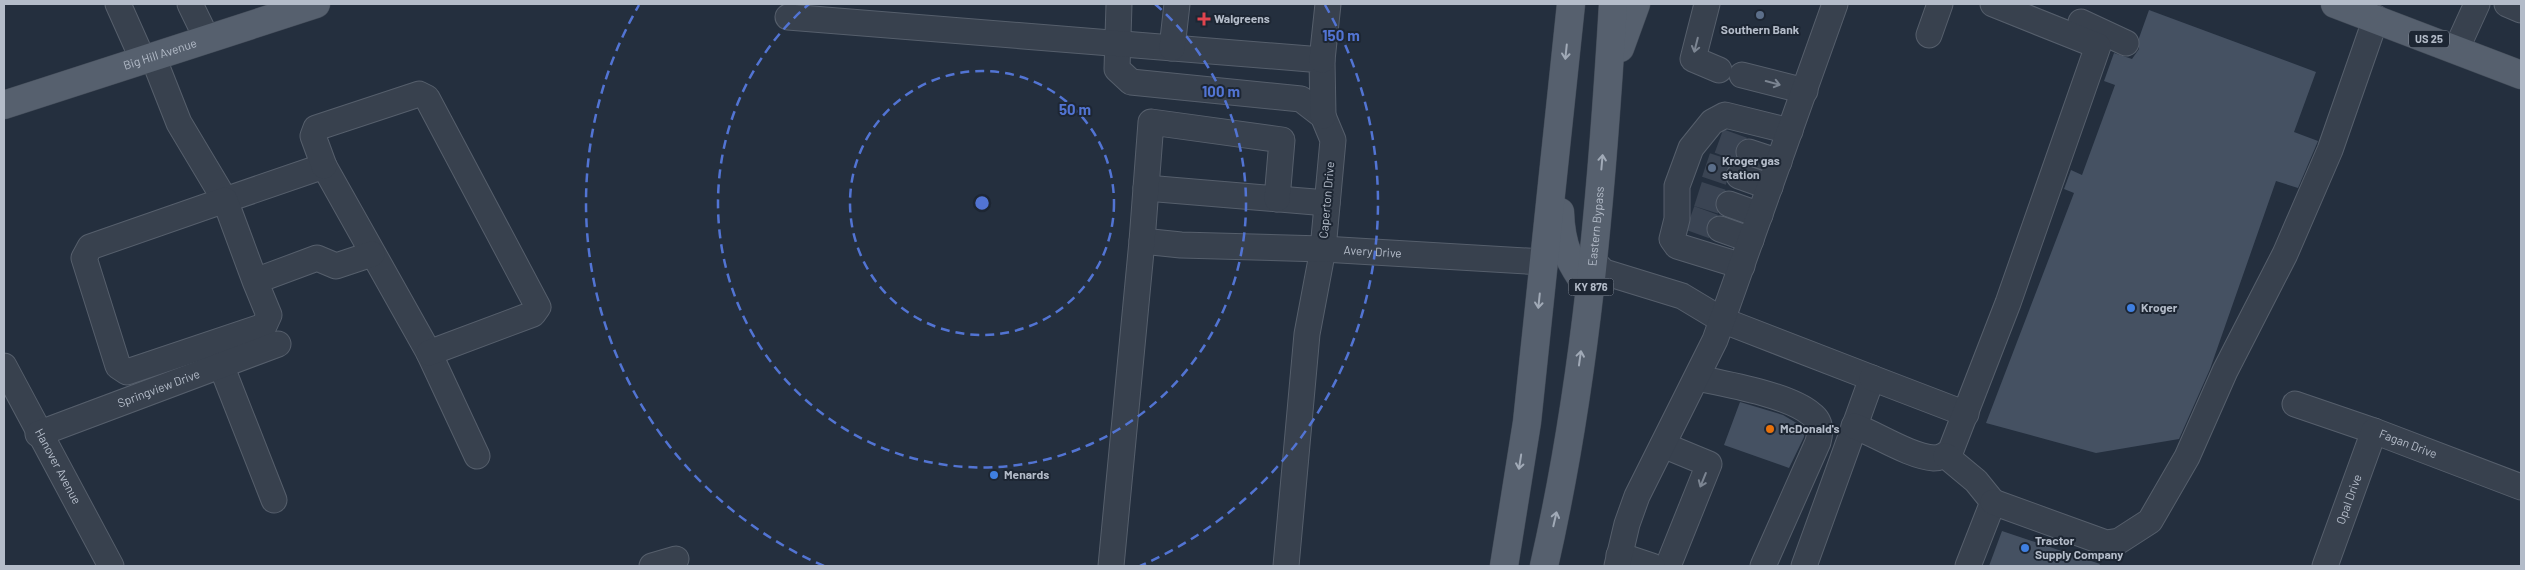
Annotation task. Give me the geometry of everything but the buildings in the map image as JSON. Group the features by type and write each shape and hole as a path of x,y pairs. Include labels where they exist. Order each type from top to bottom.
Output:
{"main road":[{"name":"Big Hill Avenue","path":"4,105 316,4"},
{"path":"1504,566 1526,422 1572,4"},
{"name":"Eastern Bypass","path":"1544,566 1560,496 1590,291 1609,83 1614,4"},
{"path":"1609,83 1636,4"},
{"name":"US 25","path":"2335,4 2376,18 2521,76"},
{"path":"1559,118 1561,230 1570,263 1590,291"}],"street":[{"path":"118,4 130,32 148,58 179,123 225,200 269,315 264,326 127,372 118,366 84,258 90,247 225,200 324,166"},
{"path":"128,4 135,20 130,32"},
{"path":"190,4 207,39"},
{"path":"1120,4 1117,69 1131,82 1300,99 1323,116"},
{"path":"1172,48 1177,4"},
{"path":"1323,116 1322,60 1328,4"},
{"path":"1706,4 1692,59 1731,72 1804,91"},
{"path":"1652,566 1618,560 1637,496 1697,378 1722,320 1836,4"},
{"path":"1929,35 1940,4"},
{"path":"1854,426 1922,455 1935,458 1946,456 1953,446 2008,303 2098,46 1993,4"},
{"path":"2456,50 2477,4"},
{"path":"2507,4 2521,10"},
{"path":"788,17 1322,60"},
{"path":"1946,456 1976,481 1993,502 2106,543 2119,541 2150,521 2187,457 2225,372 2285,254 2330,150 2376,18"},
{"path":"2059,30 2068,23 2084,22 2126,44"},
{"path":"429,353 533,314 538,307 427,98 419,94 316,128 313,136 324,166 429,353 477,456"},
{"path":"1742,266 1676,246 1672,239 1683,216 1688,190 1697,161 1691,148 1710,138 1712,122 1726,115 1790,131"},
{"name":"Caperton Drive","path":"1286,566 1307,334 1323,249 1333,140 1323,116"},
{"path":"1111,566 1142,241 1150,122 1282,140 1277,199"},
{"path":"1749,152 1779,162"},
{"path":"1739,176 1770,187"},
{"path":"1146,188 1327,203"},
{"path":"1729,204 1760,215"},
{"path":"1720,229 1751,240"},
{"name":"Avery Drive","path":"1142,241 1181,245 1323,249 1543,262"},
{"path":"255,282 318,258 336,266 372,254"},
{"path":"1593,261 1604,272 1644,286 1682,296 1722,320 1966,414"},
{"path":"1590,291 1597,288 1644,286"},
{"name":"Springview Drive","path":"38,434 278,344"},
{"path":"222,365 274,500"},
{"name":"Hanover Avenue","path":"4,366 38,434 111,566"},
{"path":"1697,378 1744,387 1799,406 1811,413 1821,431 1762,566"},
{"path":"1804,566 1872,378"},
{"name":"Fagan Drive","path":"2294,404 2374,431 2521,487"},
{"name":"Opal Drive","path":"2325,566 2374,431"},
{"path":"1663,445 1709,464 1668,566"},
{"path":"1968,566 1993,502"},
{"path":"652,566 676,559"}],"tunnel":[{"path":"1719,141 1749,152"},
{"path":"1706,165 1739,176"},
{"path":"1698,194 1729,204"},
{"path":"1690,218 1720,229"}],"place":[{"name":"Southern Bank","path":"1760,15"},
{"name":"Walgreens","path":"1204,19"},
{"name":"Kroger gas station","path":"1712,168"},
{"name":"Kroger","path":"2131,308"},
{"name":"McDonald's","path":"1770,429"},
{"name":"Menards","path":"994,475"},
{"name":"Tractor Supply Company","path":"2025,548"}]}
